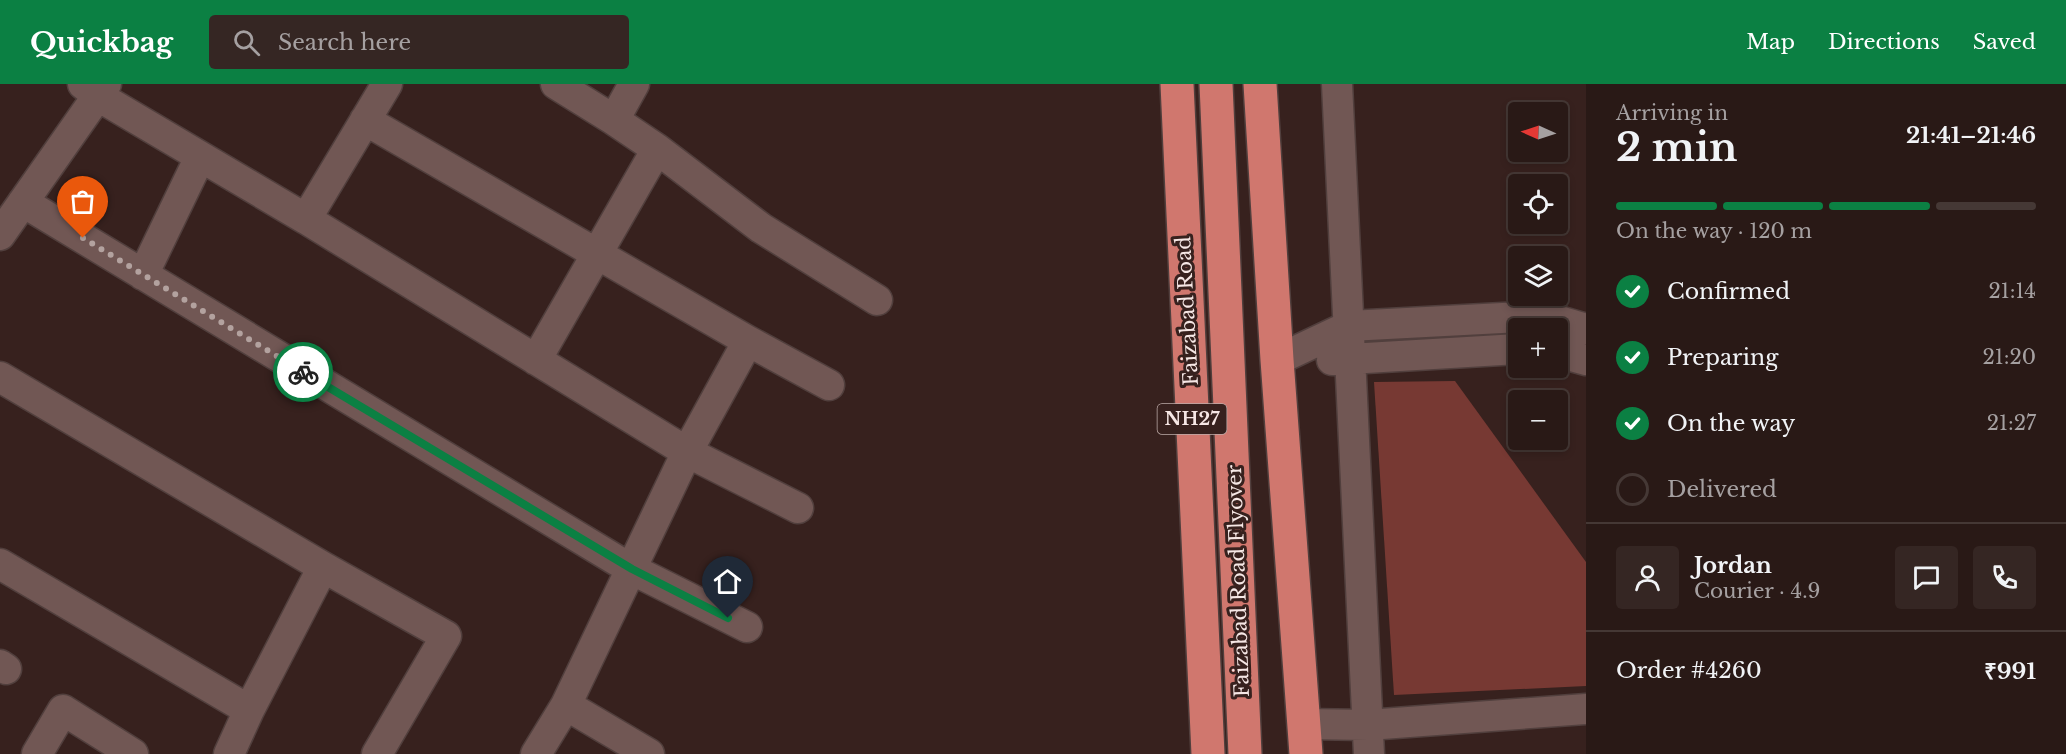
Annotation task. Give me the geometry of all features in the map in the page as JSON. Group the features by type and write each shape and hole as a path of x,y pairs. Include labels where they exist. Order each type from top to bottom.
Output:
{"highway":[{"name":"Faizabad Road","path":"1177,84 1208,754"},
{"name":"Faizabad Road Flyover","path":"1216,84 1245,754"},
{"path":"1260,84 1277,360 1306,739"}],"street":[{"path":"556,84 657,149 761,228 877,300"},
{"path":"614,120 634,84"},
{"path":"1337,84 1369,754"},
{"path":"306,219 365,120 378,87"},
{"path":"0,235 96,88 200,157 306,219 687,452 798,508"},
{"path":"365,120 748,341 829,385"},
{"path":"536,360 657,149"},
{"path":"143,275 200,157"},
{"path":"23,202 632,569 747,627"},
{"path":"1277,360 1349,326 1542,316 1586,329"},
{"path":"536,754 566,705 687,452 748,341"},
{"path":"1277,360 1350,360 1508,350"},
{"path":"1568,354 1586,360"},
{"path":"0,377 323,567 446,636 377,754"},
{"path":"0,564 249,710"},
{"path":"229,754 249,710 323,567"},
{"path":"566,705 649,754"},
{"path":"1306,739 1368,725 1586,709"},
{"path":"37,754 63,710 133,754"}],"shaded area":[{"path":"1455,381 1586,562 1586,686 1394,695 1374,382"}],"way so far":[{"path":"83,238 303,372"}],"route":[{"path":"303,372 632,569 728,618"}]}
